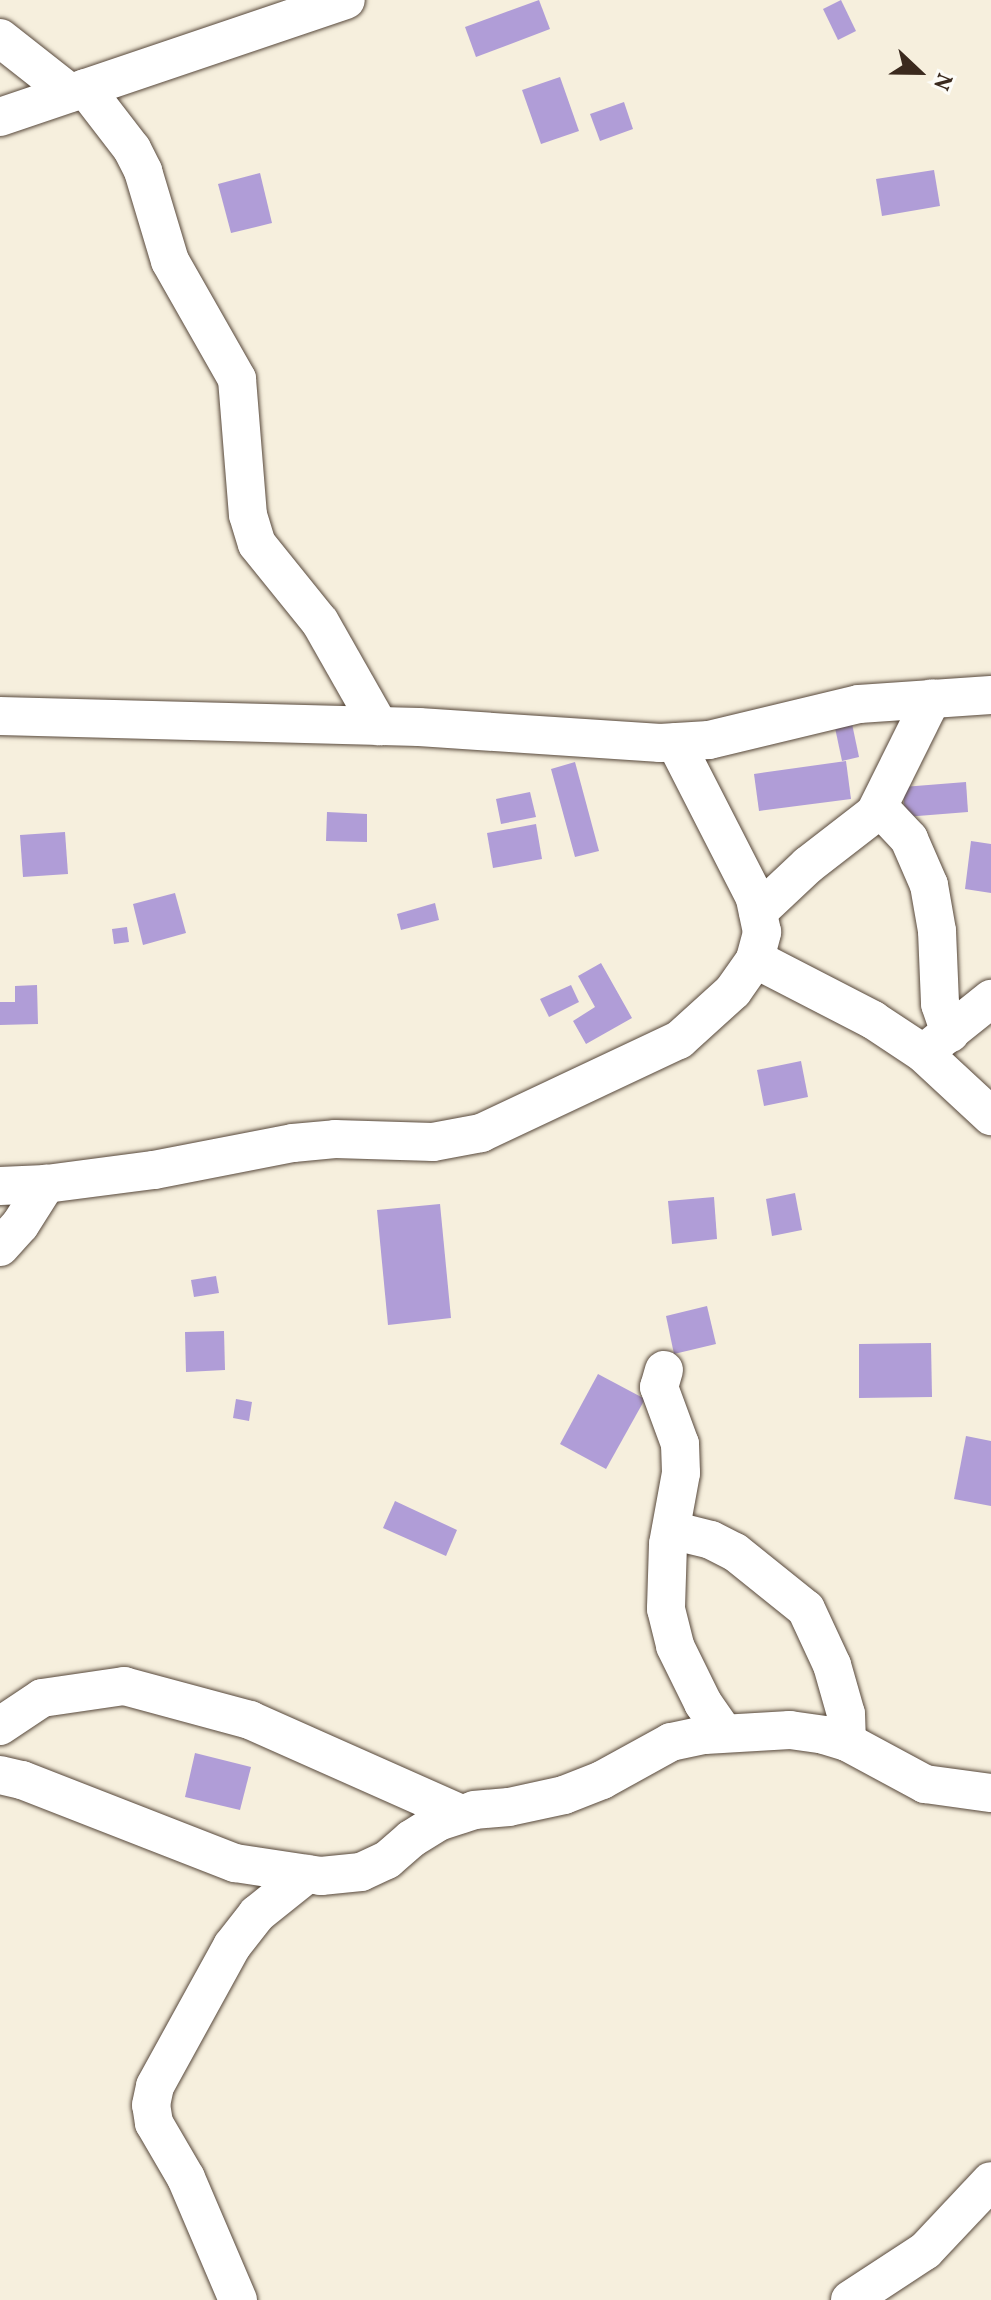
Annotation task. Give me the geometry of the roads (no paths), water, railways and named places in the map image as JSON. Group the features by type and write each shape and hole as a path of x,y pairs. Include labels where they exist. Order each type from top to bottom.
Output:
{"street":[{"path":"0,117 337,2"},
{"path":"0,38 77,91 132,149 143,171 170,261 237,379 248,515 257,544 320,622 379,726"},
{"path":"0,716 379,726 675,742 709,740 859,704 991,695"},
{"path":"758,912 808,865 863,825 879,807 932,698"},
{"path":"0,1186 46,1184 154,1170 293,1143 335,1139 433,1142 481,1133 679,1040 733,991 755,959 762,932 755,898 675,742"},
{"path":"879,807 909,839 929,885 937,931 940,1004 936,1043"},
{"path":"755,959 873,1020 936,1043 991,1116"},
{"path":"936,1043 991,999"},
{"path":"0,1247 20,1225 46,1184"},
{"path":"664,1370 659,1387 680,1444 681,1473 665,1575 666,1609 675,1646 703,1703 724,1733"},
{"path":"671,1530 711,1540 735,1552 806,1609 832,1665 846,1714 847,1742"},
{"path":"0,1726 42,1698 124,1686 250,1720 461,1814"},
{"path":"0,1775 22,1780 235,1863 307,1874 361,1872 387,1860 411,1839 438,1822 461,1814 564,1795 602,1780 671,1742 724,1733 790,1730 847,1742 925,1784 969,1793 991,1793"},
{"path":"238,2300 186,2178 154,2123 151,2105 155,2086 232,1946 257,1914 307,1874"},
{"path":"850,2300 899,2272 925,2251 991,2181"}]}
